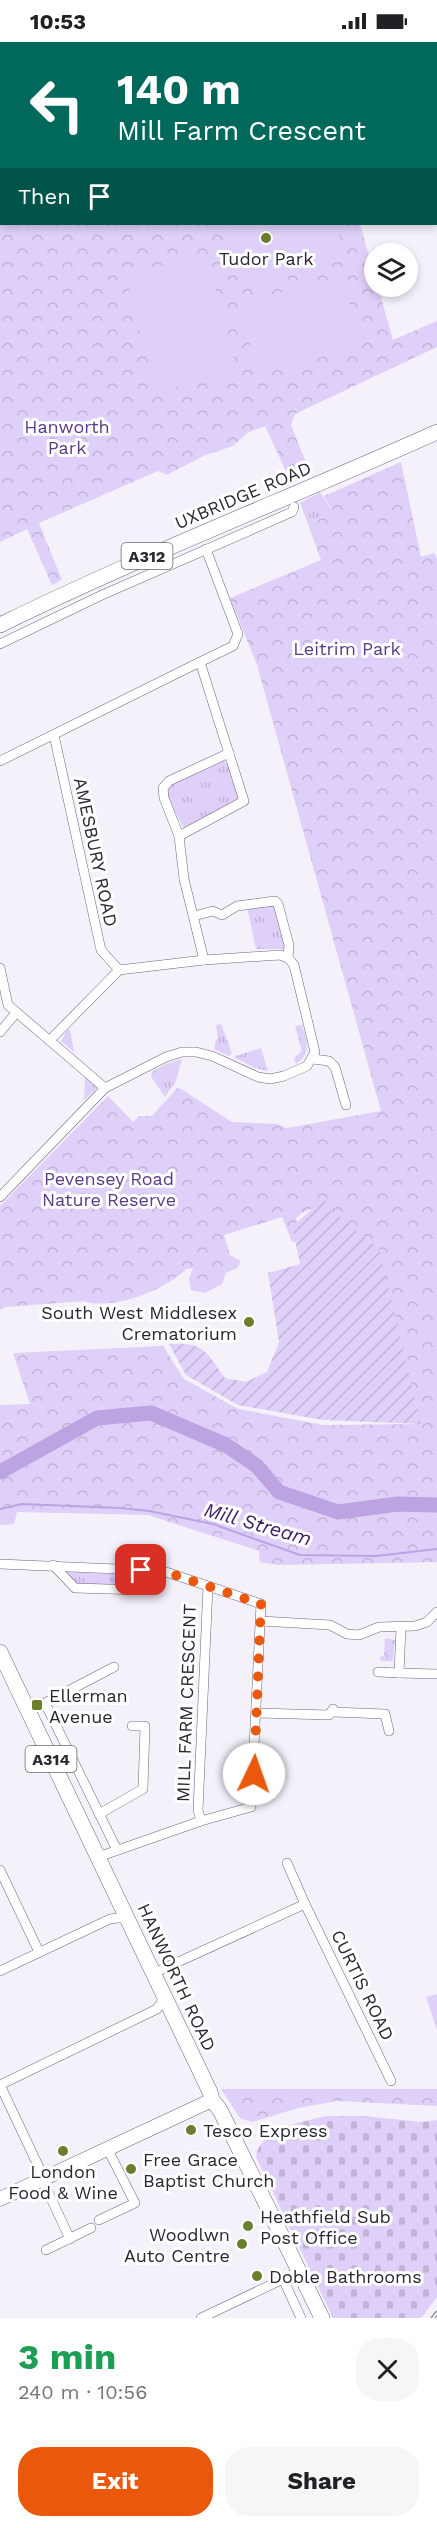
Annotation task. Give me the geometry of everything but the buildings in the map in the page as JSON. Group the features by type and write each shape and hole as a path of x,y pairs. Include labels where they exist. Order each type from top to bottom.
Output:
{"main road":[{"name":"UXBRIDGE ROAD","path":"0,625 159,551 326,482 437,432"},
{"name":"HANWORTH ROAD","path":"1,1658 154,1973 165,2006 212,2100 220,2110 322,2318"}],"street":[{"name":"UXBRIDGE ROAD","path":"0,644 102,595 292,513 294,507"},
{"path":"0,761 233,646 238,633 206,549"},
{"path":"179,836 246,806 200,662"},
{"name":"AMESBURY ROAD","path":"54,735 100,950 119,970"},
{"path":"204,960 184,879 179,836 164,798 163,788 169,781 229,753"},
{"path":"194,916 213,911 222,915 237,906 275,901 279,904 289,945 288,958"},
{"path":"0,1197 105,1088 166,1057 182,1052 196,1052 212,1056 258,1077 270,1079 300,1070 313,1059 315,1045 294,965 288,958 280,955 204,960 119,970 50,1040"},
{"path":"0,968 8,1005 105,1088"},
{"path":"0,1032 16,1012"},
{"path":"313,1059 329,1060 335,1067 346,1105"},
{"name":"MILL FARM CRESCENT","path":"0,1564 163,1571 261,1604 261,1622"},
{"path":"53,1565 75,1588 141,1590 163,1571"},
{"name":"MILL FARM CRESCENT","path":"201,1821 198,1810 208,1586"},
{"path":"98,1857 201,1821 251,1807 258,1713 261,1622 330,1625 347,1634 359,1635 379,1627 401,1628 427,1622 437,1612"},
{"path":"399,1673 401,1628"},
{"path":"114,1667 45,1703 117,1850"},
{"path":"378,1672 437,1674"},
{"path":"258,1713 329,1715 333,1710 385,1714 396,1712"},
{"path":"385,1714 390,1731"},
{"path":"99,1814 142,1789 145,1726 132,1726"},
{"name":"CURTIS ROAD","path":"287,1863 304,1904 391,2081"},
{"path":"0,1870 39,1952"},
{"path":"154,1973 304,1904"},
{"path":"0,1971 124,1911"},
{"path":"70,2239 0,2085 165,2006"},
{"path":"0,2199 212,2100"},
{"path":"99,2220 135,2203 107,2148"},
{"path":"46,2250 91,2228"},
{"path":"201,2318 300,2271"},
{"path":"283,2279 301,2318"}],"green space":[{"name":"Hanworth Park","path":"0,225 360,225 365,243 364,297 381,297 393,340 437,321 437,347 295,414 291,425 310,473 291,482 265,426 247,433 233,446 203,456 167,475 158,471 39,523 62,580 52,585 27,529 0,542"},
{"path":"224,225 335,225 345,260 241,288"},
{"path":"207,256 237,370 156,392 125,273"},
{"path":"342,277 362,346 258,374 239,303"},
{"name":"Leitrim Park","path":"401,462 421,557 434,553 437,559 437,1562 278,1565 260,1562 259,1551 148,1515 17,1512 14,1524 0,1525 0,1405 30,1404 13,1353 163,1346 184,1379 238,1409 324,1425 421,1424 335,1214 314,1209 301,1214 296,1219 303,1233 299,1241 292,1242 282,1217 224,1235 230,1255 241,1261 237,1268 226,1273 222,1284 205,1293 191,1290 189,1279 193,1268 186,1269 177,1277 152,1291 123,1301 95,1303 84,1301 5,1307 0,1310 0,1206 108,1096 133,1122 139,1116 152,1116 178,1087 232,1122 277,1124 287,1128 381,1111 257,665 230,598 321,560 308,524 333,512 324,496"},
{"path":"320,492 333,512 308,524 300,503"},
{"path":"223,761 229,764 239,794 237,799 188,828 183,827 168,798 167,791 173,784"},
{"path":"275,904 287,945 284,949 256,949 247,907"},
{"path":"221,1024 232,1053 229,1056 214,1049 218,1039 216,1025"},
{"path":"302,1025 307,1046 304,1056 296,1064 294,1058 302,1051 295,1026"},
{"path":"67,1030 70,1030 74,1052 61,1041"},
{"path":"261,1048 268,1071 255,1068 233,1057"},
{"path":"182,1059 176,1081 165,1097 151,1077 152,1072 168,1063"},
{"path":"85,1077 97,1088 84,1100"},
{"path":"325,1199 327,1208 379,1248 421,1424 323,1420 238,1405 186,1375 169,1344 190,1345 203,1350 225,1378 246,1382 267,1372 279,1342 268,1273 300,1264 292,1226"},
{"path":"66,1572 151,1576 140,1586 78,1584"},
{"path":"385,1638 395,1640 393,1661 381,1661 380,1657 384,1655"},
{"path":"437,1994 437,2030 426,1997"},
{"path":"221,2089 437,2089 437,2106 337,2101 298,2108 252,2122 240,2118"},
{"path":"327,2116 365,2116 421,2122 437,2120 437,2297 421,2318 333,2318 256,2157 265,2139 274,2133 295,2124"}],"waterway":[{"path":"0,1472 97,1418 151,1413 226,1445 257,1466 279,1492 338,1512 398,1504 437,1505"},
{"name":"Mill Stream","path":"0,1509 22,1504 149,1511 213,1524 300,1555 376,1556 437,1549"}],"railway":[{"path":"433,2318 437,2313"}],"place":[{"name":"Tudor Park","path":"266,238"},
{"name":"South West Middlesex Crematorium","path":"249,1322"},
{"name":"Ellerman Avenue","path":"37,1705"},
{"name":"Tesco Express","path":"191,2130"},
{"name":"London Food & Wine","path":"63,2151"},
{"name":"Free Grace Baptist Church","path":"131,2169"},
{"name":"Heathfield Sub Post Office","path":"248,2226"},
{"name":"Woodlwn Auto Centre","path":"242,2244"},
{"name":"Doble Bathrooms","path":"257,2276"}],"route":[{"path":"141,1570 163,1571 261,1604 254,1774"}],"park label":[{"name":"Pevensey Road Nature Reserve","path":"109,1188"}]}
